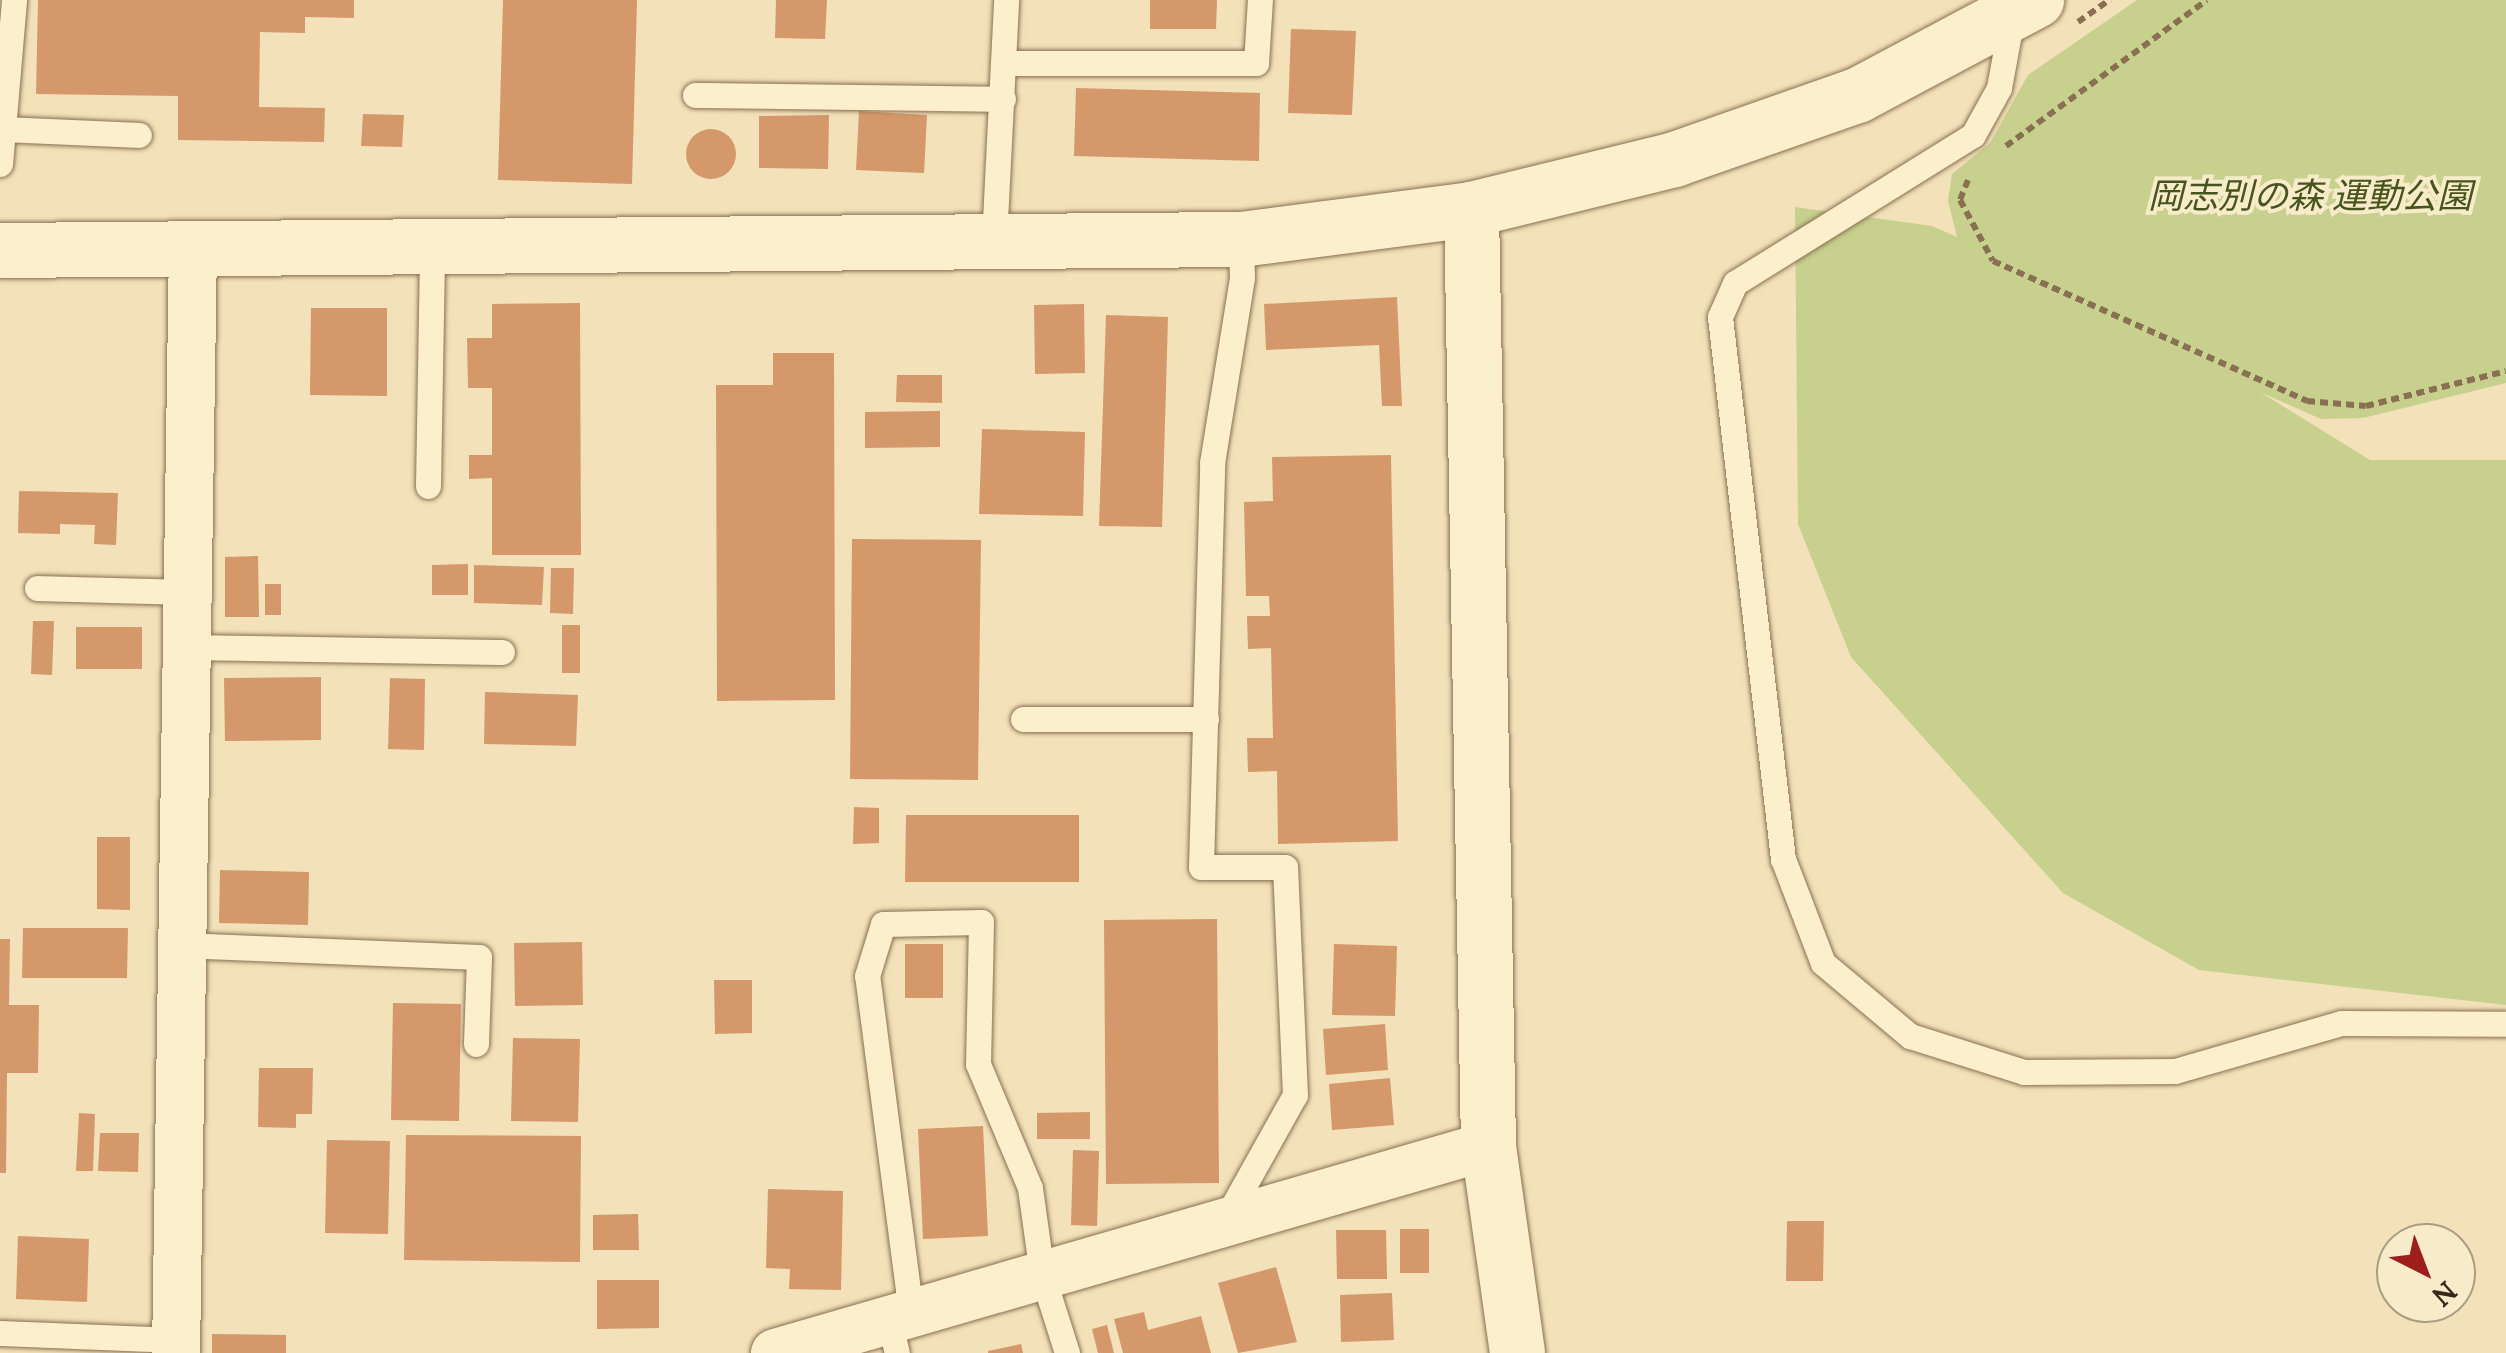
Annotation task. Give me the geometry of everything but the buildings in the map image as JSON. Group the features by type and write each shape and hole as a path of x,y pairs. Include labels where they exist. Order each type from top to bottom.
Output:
{"street":[{"path":"0,250 1241,239 1471,209 1674,159 1838,102 2024,8"},
{"path":"1471,209 1488,1146 1517,1353"},
{"path":"177,1347 192,248"},
{"path":"776,1353 899,1328 1042,1274 1488,1146"}],"lane":[{"path":"0,164 14,0"},
{"path":"994,240 1006,0"},
{"path":"1004,63 1256,64 1260,0"},
{"path":"2024,8 1999,88 1973,135 1734,282 1720,317 1783,859 1823,964 1910,1036 2024,1072 2174,1070 2341,1023 2506,1024"},
{"path":"695,95 1003,99"},
{"path":"4,130 138,135"},
{"path":"1225,1220 1294,1095 1285,867 1200,868 1212,463 1242,277 1241,239"},
{"path":"428,486 432,245"},
{"path":"37,588 186,592"},
{"path":"185,647 502,652"},
{"path":"1023,719 1206,719"},
{"path":"899,1328 866,976 884,924 981,922 978,1064 1030,1188 1042,1274 1067,1353"},
{"path":"181,945 479,957 476,1044"},
{"path":"0,1332 177,1347"}],"path":[{"path":"1990,156 2207,0"},
{"path":"1974,167 1960,200 1993,261 2306,401 2366,406 2506,370"}],"green space":[{"name":"岡志別の森 運動公園","path":"2137,0 2506,0 2506,383 2363,418 2321,419 2260,392 2370,460 2506,460 2506,1005 2199,970 2063,893 1851,657 1798,524 1795,207 1932,226 1957,237 1948,201 1952,174 1990,143 2028,75"}]}
